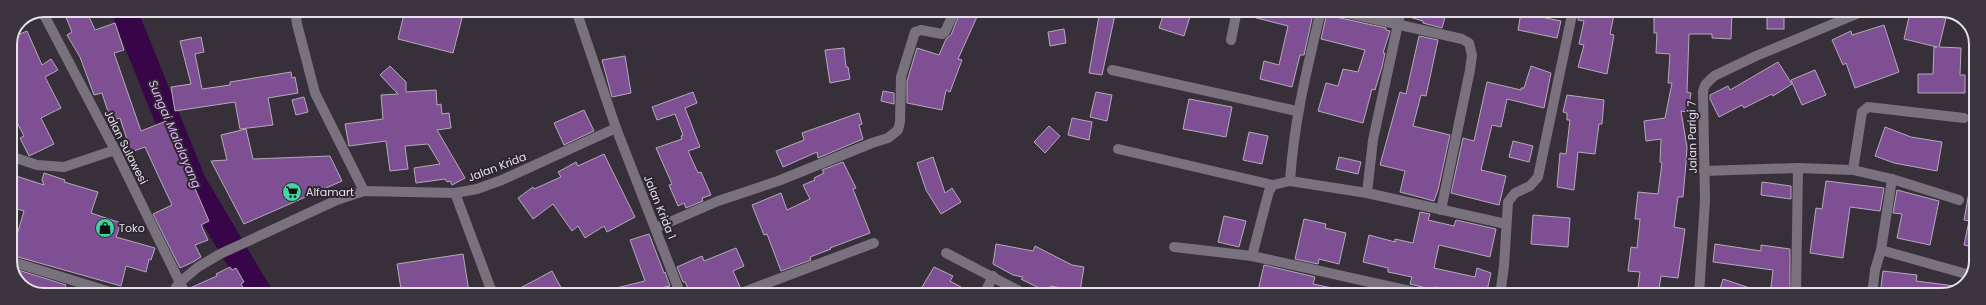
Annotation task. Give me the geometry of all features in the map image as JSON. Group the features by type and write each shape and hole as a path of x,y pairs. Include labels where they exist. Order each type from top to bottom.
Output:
{"street":[{"name":"Jalan Sulawesi","path":"45,17 115,150 182,288"},
{"path":"296,17 315,94 364,191"},
{"path":"578,17 616,128"},
{"path":"656,228 718,201 778,181 888,138 898,130 900,122 901,77 915,32 921,30 942,34 945,32 952,17"},
{"path":"1232,40 1236,17"},
{"path":"1290,180 1297,111 1319,17"},
{"path":"1366,17 1462,39 1470,43 1472,48 1470,70 1441,210"},
{"path":"1367,193 1373,140 1400,17"},
{"path":"1501,288 1504,266 1508,202 1510,197 1530,186 1538,177 1572,17"},
{"name":"Jalan Parigi 7","path":"1699,288 1705,200 1703,91 1708,81 1714,76 1756,56 1849,17"},
{"path":"1112,70 1297,111"},
{"path":"1853,170 1862,112 1868,107 1964,118"},
{"name":"Jalan Krida","path":"179,284 198,267 220,254 337,200 364,191 455,193 478,189 502,180 616,128"},
{"name":"Jalan Krida 1","path":"616,128 678,288"},
{"path":"1118,149 1272,185 1290,180 1367,193 1506,224"},
{"path":"17,158 37,165 64,167 115,150"},
{"path":"1796,288 1798,168"},
{"path":"1704,171 1798,168 1853,170 1892,179 1959,200"},
{"path":"1873,288 1875,270 1881,250 1892,179"},
{"path":"1252,256 1272,185"},
{"path":"455,193 490,288"},
{"path":"755,288 874,243"},
{"path":"1174,247 1252,256 1396,288"},
{"path":"1881,250 1965,274"},
{"path":"946,253 1014,288"},
{"path":"17,263 97,288"},
{"path":"987,288 993,276"},
{"path":"176,288 179,284"}],"building":[{"path":"66,17 89,17 95,30 115,23 124,50 114,53 141,131 166,121 209,221 201,225 208,240 195,245 201,257 193,262 180,268 153,214 172,205 145,147 131,152 120,118 111,121 102,93 94,95 80,57 67,35 72,32"},
{"path":"403,17 462,18 453,53 398,39"},
{"path":"958,17 977,17 958,59 962,60 950,92 946,90 942,110 907,103 907,81 917,48 939,55 946,39 951,35"},
{"path":"1099,17 1114,17 1102,75 1089,73"},
{"path":"1163,17 1190,17 1184,36 1159,28"},
{"path":"1253,17 1312,17 1304,55 1300,55 1292,87 1260,79 1264,61 1279,65 1288,26"},
{"path":"1326,17 1336,17 1386,28 1386,30 1390,31 1383,53 1385,53 1382,67 1375,90 1372,89 1363,123 1318,111 1326,83 1338,86 1343,69 1358,72 1365,50 1321,39"},
{"path":"1409,17 1445,17 1442,28 1423,23 1423,21"},
{"path":"1520,17 1541,17 1561,21 1557,38 1518,30"},
{"path":"1578,17 1614,17 1610,34 1614,35 1607,74 1578,67 1584,45 1579,44 1584,21 1578,20"},
{"path":"1654,17 1732,17 1731,39 1712,38 1712,34 1689,34 1687,92 1691,93 1688,112 1681,111 1687,147 1686,163 1683,197 1678,197 1674,227 1685,229 1678,278 1661,276 1659,288 1638,288 1640,272 1628,271 1631,247 1637,248 1640,219 1635,219 1638,192 1658,194 1662,163 1660,162 1661,139 1646,141 1644,121 1665,118 1672,83 1668,83 1670,54 1656,53 1657,33 1654,33"},
{"path":"1767,17 1784,17 1784,29 1767,29"},
{"path":"1909,17 1946,18 1939,47 1961,48 1960,75 1965,75 1965,93 1918,93 1918,74 1933,74 1934,47 1937,47 1904,39"},
{"path":"1884,25 1899,72 1855,88 1846,63 1843,65 1832,40 1851,31 1852,35"},
{"path":"1064,29 1066,43 1050,46 1048,32"},
{"path":"27,31 42,65 51,59 58,70 45,77 61,108 41,118 54,144 29,156 20,138 24,136 17,122 17,44 19,34"},
{"path":"1419,36 1438,40 1426,96 1421,95 1413,126 1450,135 1438,190 1434,201 1400,192 1405,171 1380,165 1400,92 1406,94"},
{"path":"201,37 204,52 195,54 202,89 230,85 230,82 291,72 292,78 295,77 298,93 268,98 273,125 240,129 235,102 175,111 171,87 191,84 180,41"},
{"path":"844,48 846,67 848,67 850,79 830,83 825,50"},
{"path":"625,56 631,93 612,97 602,60"},
{"path":"1778,62 1792,84 1773,96 1772,94 1744,108 1742,105 1719,117 1710,99 1710,95 1728,86 1730,90"},
{"path":"390,66 406,82 406,92 436,90 437,105 441,104 442,114 449,113 451,128 437,130 465,178 452,185 450,181 447,182 445,179 416,183 414,168 440,164 428,144 405,146 408,169 390,171 386,141 349,146 345,124 383,119 381,95 398,94 380,75"},
{"path":"1531,66 1551,73 1544,108 1507,99 1501,127 1492,125 1481,170 1506,176 1499,205 1451,193 1463,138 1474,141 1487,82 1521,90 1521,88 1524,88"},
{"path":"1815,70 1826,95 1802,105 1791,80"},
{"path":"883,91 894,93 894,104 881,101"},
{"path":"693,92 697,103 685,108 700,147 688,151 698,173 701,172 711,195 702,198 703,201 686,208 684,203 678,206 669,185 672,184 656,148 682,139 681,136 683,135 675,114 657,120 652,107"},
{"path":"1096,92 1112,95 1107,121 1090,117"},
{"path":"1567,95 1604,100 1602,124 1599,124 1595,154 1578,152 1574,190 1557,187 1560,153 1566,154 1570,120 1567,120 1567,113 1563,112"},
{"path":"304,97 308,112 296,115 292,100"},
{"path":"1189,99 1232,107 1226,137 1183,129"},
{"path":"584,110 594,131 564,145 554,123"},
{"path":"859,113 862,124 859,125 863,139 818,158 817,152 783,167 776,151 804,140 802,133"},
{"path":"1072,118 1092,122 1089,140 1068,135"},
{"path":"1049,126 1060,136 1045,153 1034,142"},
{"path":"1885,127 1911,137 1942,142 1937,171 1894,163 1875,156"},
{"path":"246,129 253,159 330,156 342,181 244,224 211,161 227,160 221,135"},
{"path":"1249,132 1268,136 1262,164 1243,160"},
{"path":"1513,141 1533,146 1529,162 1509,157"},
{"path":"604,154 635,217 607,232 604,226 585,238 578,226 572,231 553,204 533,219 518,198 533,187 534,189 561,177 558,172 576,162 578,166"},
{"path":"933,157 945,193 952,188 961,202 941,214 926,190 917,163"},
{"path":"1339,157 1361,162 1358,174 1336,169"},
{"path":"843,162 856,188 853,189 870,233 830,248 831,249 810,257 811,260 781,271 767,234 764,235 752,205 781,193 787,210 810,199 803,185 815,180 814,178 824,173 822,170"},
{"path":"44,173 65,180 64,182 98,192 91,213 121,223 116,237 155,248 151,260 149,259 146,272 126,266 121,286 17,257 17,235 24,211 17,209 17,176 44,185 42,180"},
{"path":"1826,181 1884,188 1880,211 1850,207 1843,258 1810,253 1816,208 1822,209"},
{"path":"1762,182 1791,186 1791,199 1761,195"},
{"path":"1897,190 1939,201 1930,245 1897,238 1902,214 1893,213"},
{"path":"1969,192 1969,221 1964,220"},
{"path":"1420,212 1430,214 1428,220 1454,226 1456,220 1496,229 1490,257 1439,245 1434,268 1475,277 1477,268 1491,273 1488,288 1426,288 1410,284 1412,277 1388,272 1388,268 1363,262 1369,235 1395,242 1395,239 1413,243"},
{"path":"1533,215 1570,218 1568,247 1531,244"},
{"path":"1224,216 1246,221 1239,247 1218,242"},
{"path":"1304,219 1326,224 1325,228 1346,233 1339,264 1319,259 1318,264 1295,259"},
{"path":"1969,221 1969,246 1964,245"},
{"path":"649,234 670,286 660,288 616,288 645,281 630,240"},
{"path":"996,244 1033,251 1035,246 1072,265 1084,267 1080,288 1062,288 1050,286 1049,288 1039,288 1021,279 1023,277 1013,275 993,264"},
{"path":"1715,244 1761,251 1761,245 1790,249 1790,288 1771,288 1773,270 1713,262"},
{"path":"736,248 744,266 733,271 740,287 688,288 685,282 683,282 677,267 702,256 704,261"},
{"path":"463,254 468,288 401,288 397,264"},
{"path":"1264,265 1315,277 1313,284 1332,288 1259,288"},
{"path":"230,267 232,270 236,268 244,282 241,284 243,288 190,288 217,276 216,274"},
{"path":"934,267 953,276 950,281 961,287 924,288 922,287"},
{"path":"19,270 66,285 65,288 35,287 25,280"},
{"path":"552,271 561,288 520,288"},
{"path":"1883,271 1917,275 1916,281 1953,286 1945,288 1881,288"},
{"path":"1723,279 1750,288 1720,288"}],"waterway":[{"name":"Sungai Malalayang","path":"127,17 193,182 256,288"}],"place":[{"name":"Alfamart","path":"292,192"},
{"name":"Toko","path":"105,228"}]}
